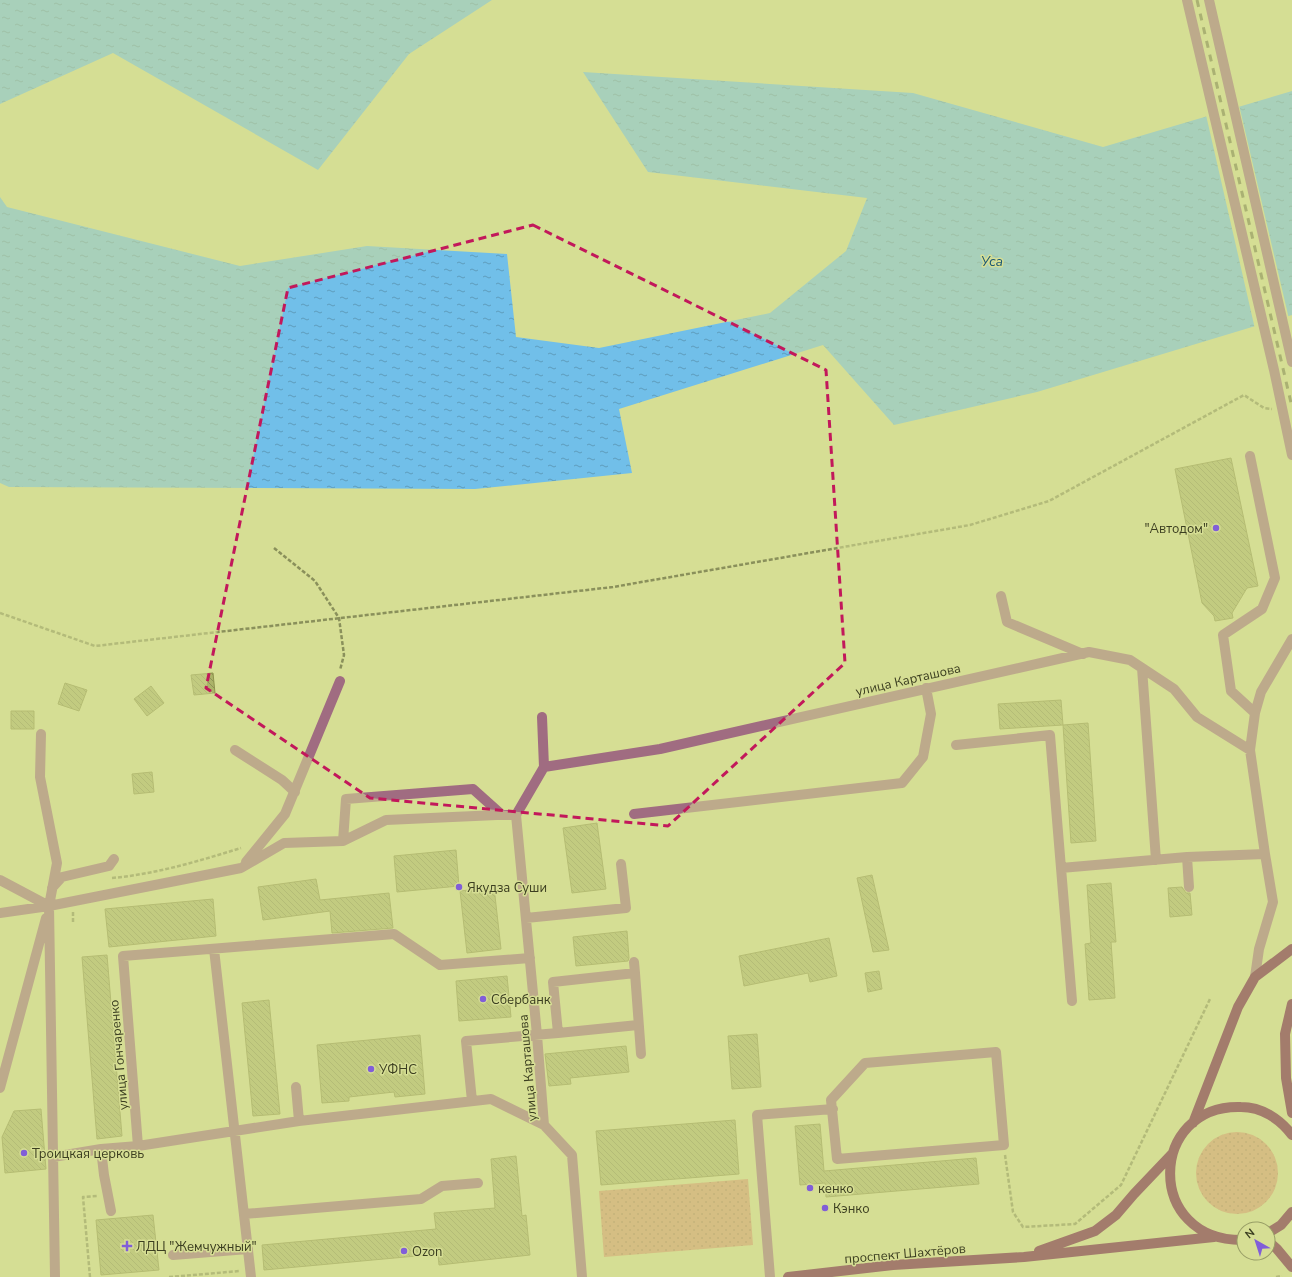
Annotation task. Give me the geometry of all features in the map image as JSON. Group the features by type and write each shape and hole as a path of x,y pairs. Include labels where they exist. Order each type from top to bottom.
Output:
{"main road":[{"path":"1193,1123 1238,1007 1255,977 1292,949"},
{"path":"1292,1004 1285,1034 1286,1078 1292,1113"},
{"path":"1236,1241 1230,1241 1214,1237 1196,1227 1182,1212 1173,1194 1170,1173 1173,1153 1181,1136 1193,1123 1210,1112 1229,1106 1250,1107 1268,1114 1285,1125 1292,1135"},
{"path":"1024,1257 1095,1231 1116,1215 1173,1153"},
{"path":"1276,1228 1281,1225 1292,1212"},
{"path":"1024,1257 1214,1237"},
{"path":"1276,1248 1292,1267"},
{"name":"проспект Шахтёров","path":"788,1277 893,1265 1024,1257"}],"street":[{"path":"1187,0 1274,370 1292,455"},
{"path":"1209,0 1292,362"},
{"path":"1250,456 1275,578 1262,609 1223,635 1231,691 1255,713"},
{"path":"1001,596 1007,622 1083,654"},
{"path":"1255,977 1259,949 1273,902 1264,854 1250,750 1255,713 1261,692 1292,639"},
{"name":"улица Карташова","path":"544,767 660,749 1089,652 1130,660 1174,689 1197,717 1250,750"},
{"path":"1142,668 1156,860"},
{"path":"241,868 285,814 340,681"},
{"path":"634,814 902,783 923,757 931,714 926,688"},
{"path":"0,913 49,906 241,868 284,843 343,841 386,820 516,815 544,767 542,717"},
{"path":"0,1088 49,906 57,863 40,778 41,734"},
{"path":"956,745 1050,735 1072,1001"},
{"path":"235,750 282,780 295,792"},
{"path":"343,841 346,799 473,789 502,815"},
{"name":"улица Карташова","path":"516,815 544,1124 572,1155 582,1277"},
{"path":"1061,868 1186,857 1264,854"},
{"path":"1186,857 1189,886"},
{"path":"52,888 62,877 109,866 114,859"},
{"path":"526,918 626,908 620,864"},
{"path":"0,880 49,906"},
{"path":"49,906 55,1277"},
{"name":"улица Гончаренко","path":"138,1146 123,956 394,934 440,965 530,958"},
{"path":"214,949 251,1273"},
{"path":"634,962 641,1054"},
{"path":"558,1033 553,982 635,973"},
{"path":"472,1101 466,1042 638,1025"},
{"path":"1285,1034 1292,1044"},
{"path":"996,1052 1004,1145 837,1159 831,1100 865,1063 996,1052"},
{"path":"296,1087 299,1121"},
{"path":"53,1157 101,1149 138,1146 299,1121 491,1099 544,1124"},
{"path":"770,1277 757,1115 832,1109"},
{"path":"101,1149 111,1210"},
{"path":"244,1214 421,1199 442,1186 478,1183"},
{"path":"173,1255 248,1248"}],"path":[{"path":"0,613 95,646 605,588 970,525 1049,501 1244,395 1264,408 1283,410"},
{"path":"1004,1145 1013,1212 1023,1227 1075,1224 1121,1185 1210,999"},
{"path":"90,1277 83,1197 108,1195"},
{"path":"169,1277 251,1273"},
{"path":"1276,1277 1282,1276"}],"highlighted area":[{"path":"533,225 826,370 845,663 668,826 370,798 206,688 288,288"}],"shaded area":[{"path":"1237,1132 1253,1135 1266,1144 1275,1157 1278,1173 1275,1189 1266,1202 1253,1211 1237,1214 1221,1211 1208,1202 1199,1189 1196,1173 1199,1157 1208,1144 1221,1135"},
{"path":"748,1179 753,1245 604,1257 599,1191"}],"water":[{"path":"0,0 492,0 409,54 318,170 113,53 0,104"},
{"name":"Уса","path":"583,72 913,93 1103,147 1292,91 1292,315 1037,392 894,425 823,345 619,409 632,473 475,489 9,487 0,483 0,197 7,207 240,266 367,246 507,254 516,337 599,348 770,313 846,251 867,198 648,172"}],"pier":[{"path":"1239,105 1289,319 1255,329 1206,115"}],"building":[{"name":"\"Автодом\"","path":"1231,458 1258,586 1247,588 1232,613 1233,618 1215,621 1214,616 1202,603 1175,469"},
{"path":"213,673 215,693 194,695 191,675"},
{"path":"65,683 87,690 79,711 58,704"},
{"path":"151,686 164,703 147,716 134,699"},
{"path":"1061,700 1063,725 1000,729 998,704"},
{"path":"11,711 34,711 34,729 11,729"},
{"path":"1088,723 1096,841 1071,843 1063,725"},
{"path":"152,772 154,792 134,794 132,774"},
{"path":"597,823 606,889 572,893 563,828"},
{"path":"456,850 459,886 397,892 394,856"},
{"path":"872,875 889,950 873,952 857,878"},
{"path":"316,879 320,900 389,893 393,928 332,933 330,911 263,920 258,887"},
{"path":"1111,883 1116,942 1111,942 1115,998 1089,1000 1085,944 1091,943 1087,885"},
{"path":"494,887 501,949 467,953 460,891"},
{"path":"1182,887 1186,893 1190,893 1192,915 1170,917 1168,888"},
{"path":"213,899 216,936 109,947 105,909"},
{"path":"627,931 628,961 576,966 573,937"},
{"path":"829,938 837,976 810,982 808,973 744,986 739,956"},
{"path":"107,955 122,1136 97,1139 82,957"},
{"path":"879,971 882,989 868,992 865,973"},
{"name":"Сбербанк","path":"507,976 511,1017 459,1021 456,981"},
{"path":"269,1000 280,1114 253,1116 242,1003"},
{"path":"757,1034 761,1087 732,1089 728,1036"},
{"name":"УФНС","path":"420,1035 425,1094 395,1097 394,1092 349,1097 349,1101 322,1103 317,1045"},
{"path":"626,1046 629,1072 570,1078 571,1084 549,1086 545,1054"},
{"name":"Троицкая церковь","path":"41,1109 46,1169 5,1173 2,1137 14,1111"},
{"path":"735,1120 739,1174 601,1185 596,1131"},
{"path":"820,1124 824,1171 976,1158 979,1184 826,1197 825,1183 800,1185 795,1126"},
{"path":"516,1156 522,1216 526,1215 530,1255 439,1265 438,1254 264,1270 262,1245 436,1229 434,1213 495,1208 491,1159"},
{"path":"153,1215 159,1270 101,1275 96,1220"}],"railway":[{"path":"1197,0 1292,407"}],"place":[{"name":"\"Автодом\"","path":"1216,528"},
{"name":"Якудза Суши","path":"459,887"},
{"name":"Сбербанк","path":"483,999"},
{"name":"УФНС","path":"371,1069"},
{"name":"Троицкая церковь","path":"24,1153"},
{"name":"кенко","path":"810,1188"},
{"name":"Кэнко","path":"825,1208"},
{"name":"ЛДЦ \"Жемчужный\"","path":"127,1246"},
{"name":"Ozon","path":"404,1251"}]}
